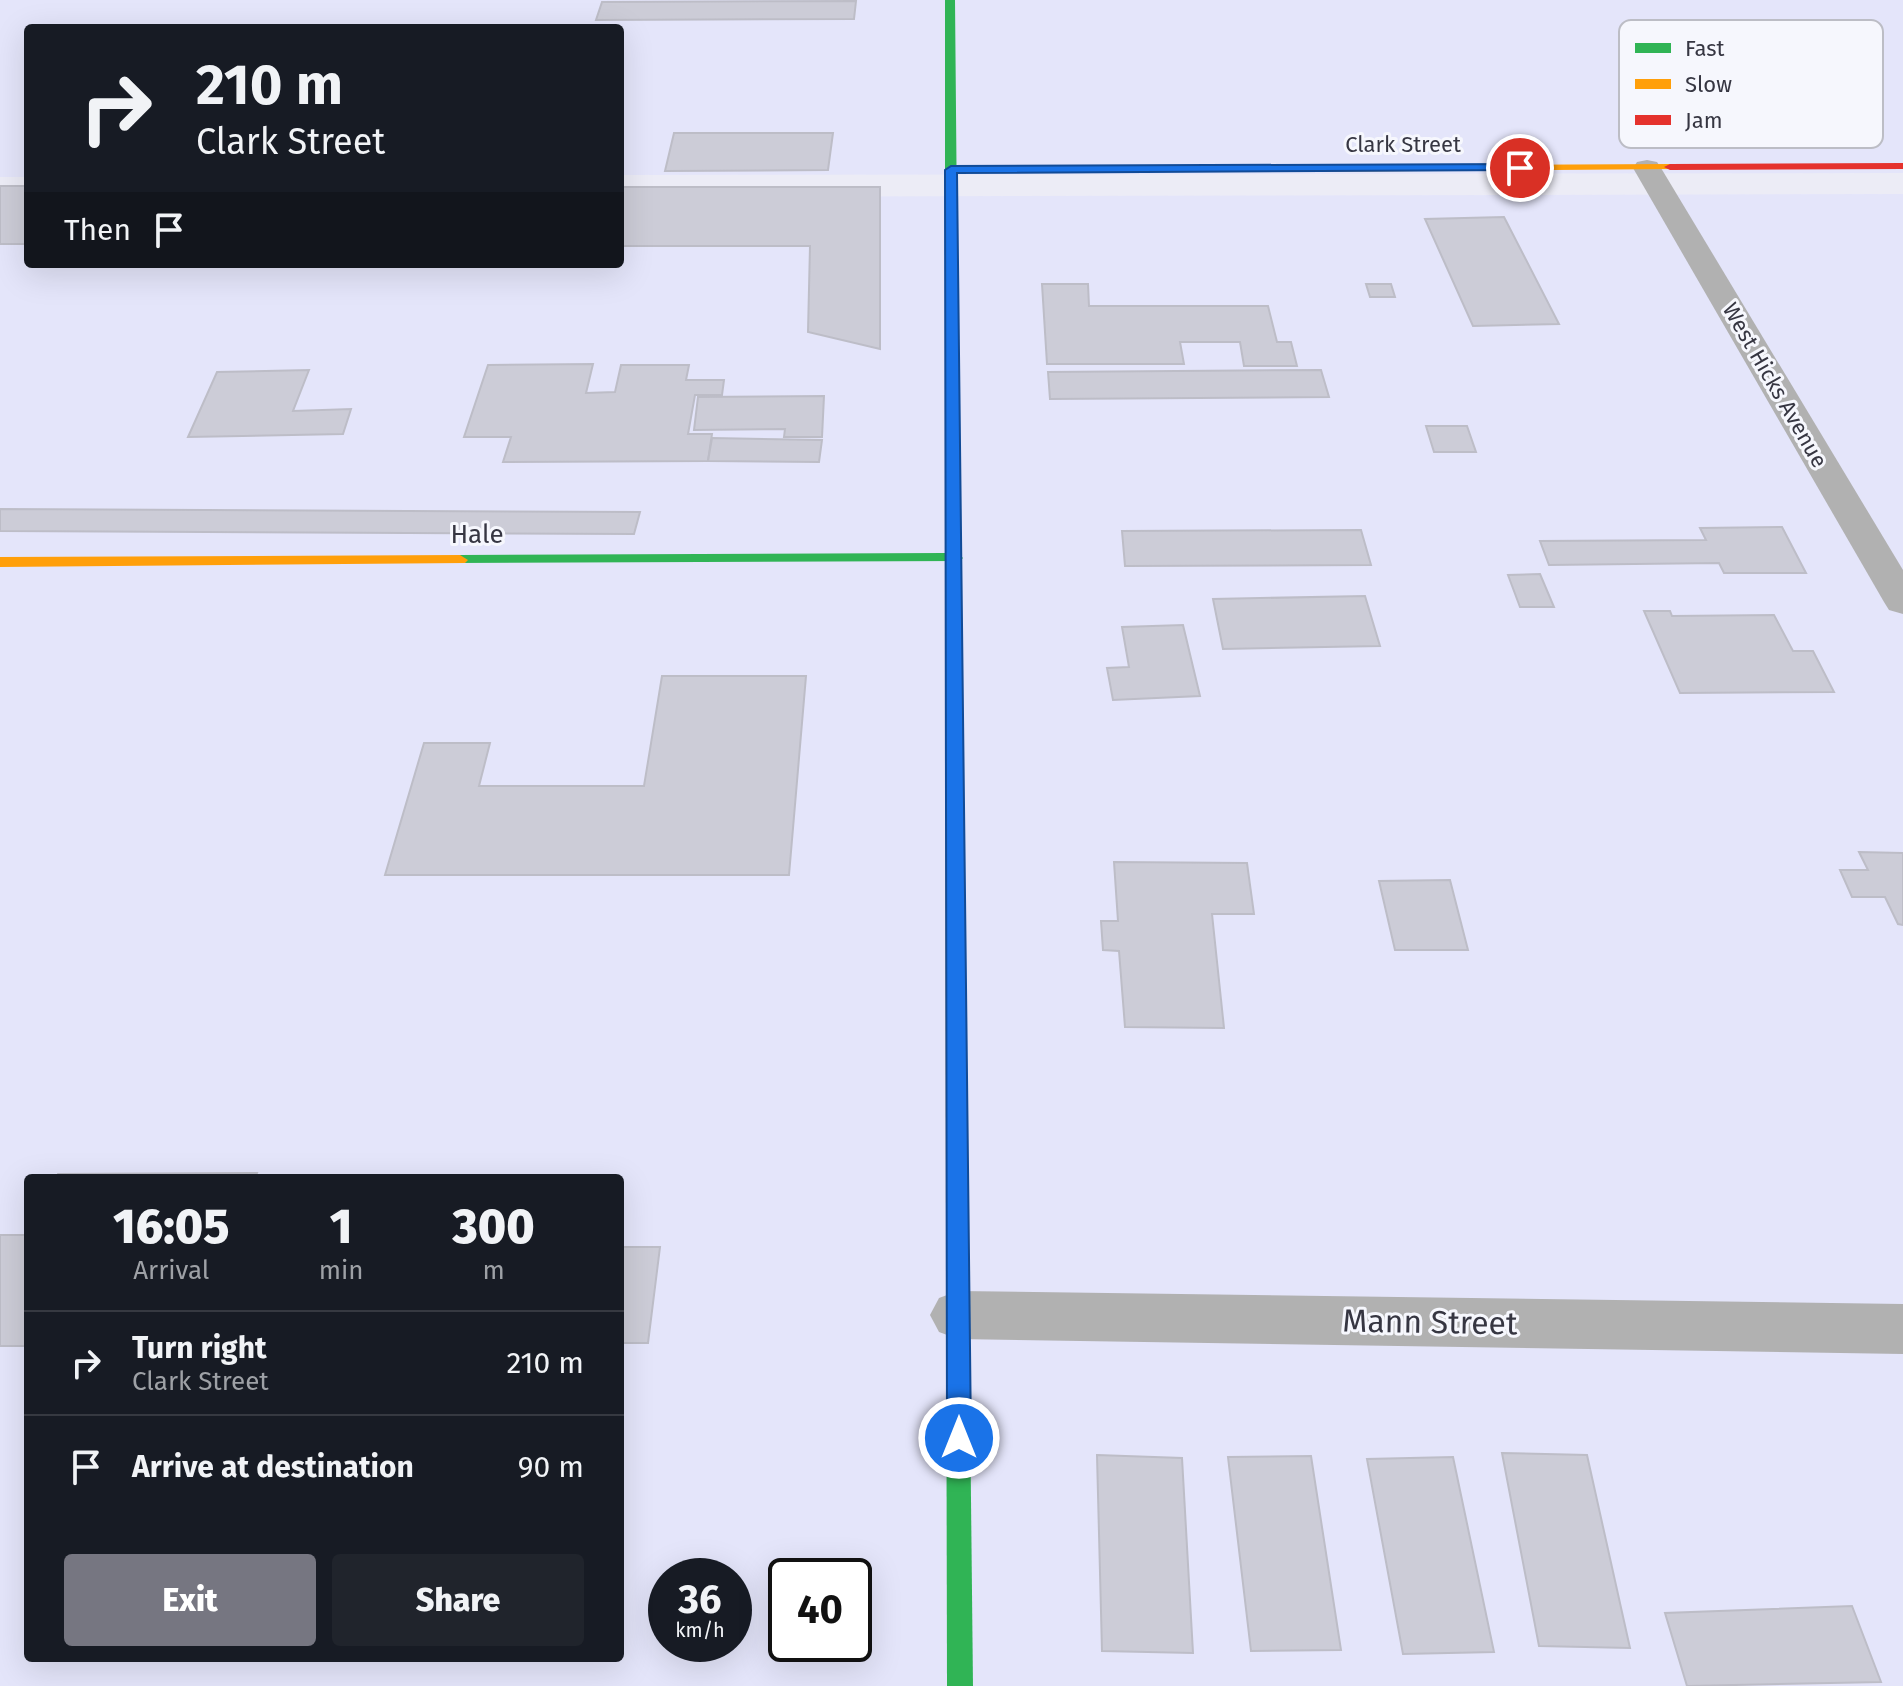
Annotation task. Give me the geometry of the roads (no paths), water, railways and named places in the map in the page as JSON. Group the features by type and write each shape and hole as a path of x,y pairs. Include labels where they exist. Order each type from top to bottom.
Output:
{"street":[{"path":"950,0 960,1686"},
{"name":"Clark Street","path":"951,170 1903,166"},
{"name":"West Hicks Avenue","path":"1647,168 1903,602"},
{"name":"Hale","path":"0,562 955,558"},
{"name":"Mann Street","path":"958,1315 1903,1329"}]}
